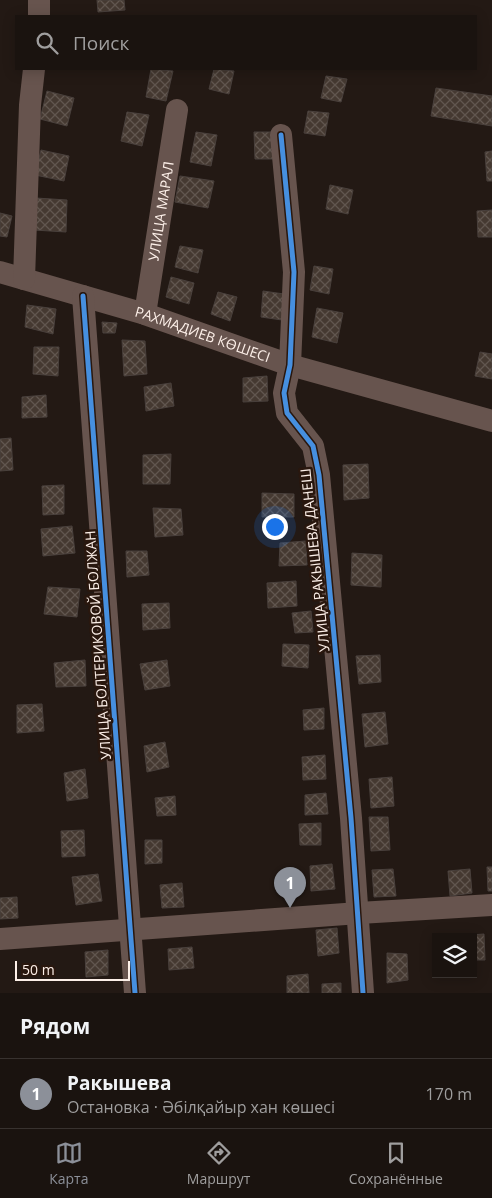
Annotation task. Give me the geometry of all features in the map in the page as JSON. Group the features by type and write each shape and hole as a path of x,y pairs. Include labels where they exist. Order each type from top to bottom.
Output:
{"street":[{"path":"39,0 39,15"},
{"path":"24,279 30,105 34,70"},
{"name":"УЛИЦА МАРАЛ","path":"145,314 177,110"},
{"name":"УЛИЦА РАКЫШЕВА ДАНЕШ","path":"281,135 294,272 290,365 284,393 287,413 313,446 320,475 359,913 363,993"},
{"name":"РАХМАДИЕВ КӨШЕСІ","path":"0,272 145,314 290,365 492,421"},
{"name":"УЛИЦА БОЛТЕРИКОВОЙ БОЛЖАН","path":"83,296 135,993"},
{"path":"0,939 492,905"}],"building":[{"path":"97,0 124,0 125,10 98,12"},
{"path":"151,70 173,71 166,101 146,97"},
{"path":"214,70 234,71 229,94 209,89"},
{"path":"326,76 347,79 341,102 321,98"},
{"path":"436,88 492,96 492,126 431,116"},
{"path":"47,91 74,98 67,126 40,119"},
{"path":"308,111 329,113 325,136 304,133"},
{"path":"127,112 149,115 142,146 121,141"},
{"path":"196,132 217,135 211,166 190,162"},
{"path":"254,132 276,132 277,159 255,159"},
{"path":"41,150 69,156 64,181 35,175"},
{"path":"492,151 492,181 487,181 485,152"},
{"path":"180,176 214,181 208,208 175,202"},
{"path":"330,185 353,190 348,214 326,209"},
{"path":"36,198 67,200 66,232 34,230"},
{"path":"492,210 492,237 478,237 477,211"},
{"path":"0,213 12,216 7,237 0,236"},
{"path":"180,246 203,250 198,273 175,267"},
{"path":"314,266 333,269 329,294 310,290"},
{"path":"171,277 194,283 189,304 166,297"},
{"path":"263,291 284,294 282,320 261,317"},
{"path":"218,292 237,297 230,321 211,314"},
{"path":"27,305 56,309 53,334 25,327"},
{"path":"317,308 343,313 337,343 312,337"},
{"path":"102,322 117,323 115,333 103,333"},
{"path":"122,340 145,341 147,374 124,376"},
{"path":"34,347 59,347 58,376 33,374"},
{"path":"480,352 492,354 492,379 475,376"},
{"path":"267,376 268,401 243,402 243,378"},
{"path":"171,383 174,406 146,411 144,387"},
{"path":"46,395 47,417 22,418 22,397"},
{"path":"11,438 13,470 0,471 0,439"},
{"path":"171,454 170,484 143,484 143,455"},
{"path":"368,464 369,498 344,500 343,465"},
{"path":"64,485 64,514 43,515 42,486"},
{"path":"262,493 294,494 294,517 262,517"},
{"path":"153,508 181,509 183,535 155,537"},
{"path":"72,526 75,553 43,556 41,529"},
{"path":"306,541 307,565 279,566 280,543"},
{"path":"126,551 147,551 149,575 127,577"},
{"path":"352,553 382,555 381,587 351,585"},
{"path":"296,581 297,606 268,608 267,583"},
{"path":"48,587 80,589 77,617 44,614"},
{"path":"169,603 170,628 143,630 142,604"},
{"path":"311,611 313,632 295,633 292,613"},
{"path":"283,644 309,645 308,668 282,666"},
{"path":"380,655 381,682 359,684 356,656"},
{"path":"85,660 86,686 56,687 54,663"},
{"path":"167,660 170,686 145,690 140,664"},
{"path":"42,704 44,731 17,733 17,705"},
{"path":"324,708 324,729 304,730 303,710"},
{"path":"385,712 388,744 365,747 362,714"},
{"path":"165,742 169,767 147,772 144,746"},
{"path":"325,755 326,779 303,780 302,757"},
{"path":"85,769 88,798 67,801 64,773"},
{"path":"392,777 394,806 371,808 369,779"},
{"path":"326,793 328,814 305,815 305,795"},
{"path":"175,796 176,815 157,816 155,798"},
{"path":"369,817 388,817 390,850 371,851"},
{"path":"321,823 321,845 300,845 299,824"},
{"path":"84,830 85,856 62,857 61,831"},
{"path":"145,840 162,840 162,863 145,864"},
{"path":"332,864 335,889 311,891 310,866"},
{"path":"487,867 492,867 492,891 488,891"},
{"path":"393,869 396,896 374,897 372,870"},
{"path":"470,869 472,893 450,896 448,871"},
{"path":"98,874 102,901 76,905 72,877"},
{"path":"182,883 184,907 162,908 160,885"},
{"path":"17,897 18,918 0,919 0,898"},
{"path":"337,928 339,953 318,956 316,930"},
{"path":"484,934 485,960 477,960 477,935"},
{"path":"192,947 194,968 169,970 168,949"},
{"path":"108,950 108,975 86,977 85,952"},
{"path":"387,953 407,954 408,980 387,983"},
{"path":"308,974 309,993 287,993 287,976"},
{"path":"341,983 341,993 322,993 322,984"}],"cycle path":[{"path":"281,135 294,272 290,365 284,393 287,413 313,446 319,475 351,818 363,993"},
{"path":"83,296 135,993"}],"place":[{"name":"Ракышева","path":"290,908"}]}
